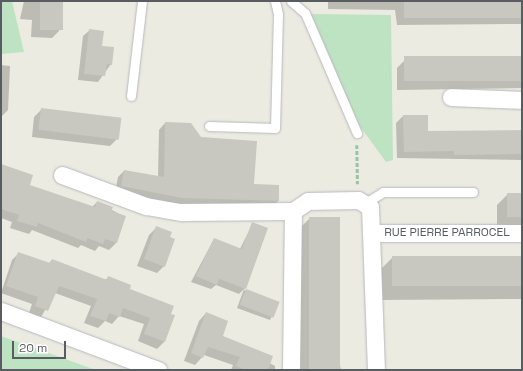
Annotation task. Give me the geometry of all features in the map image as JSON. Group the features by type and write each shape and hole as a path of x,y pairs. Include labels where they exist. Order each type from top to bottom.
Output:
{"street":[{"path":"451,97 522,100"},
{"path":"62,175 146,206 181,212 293,211 308,201 361,201 370,207 376,370"},
{"path":"290,370 293,211"},
{"name":"RUE PIERRE PARROCEL","path":"372,233 522,233"},
{"path":"3,312 158,370"}],"lane":[{"path":"131,96 142,1"},
{"path":"209,126 275,128 278,14 275,1"},
{"path":"291,1 305,13 357,133"},
{"path":"361,201 383,192 473,192"}],"path":[{"path":"357,133 361,201"}],"green space":[{"path":"1,1 12,1 24,52 1,54"},
{"path":"311,14 391,15 393,160 386,162 359,125"},
{"path":"1,336 96,370 1,370"}],"building":[{"path":"40,1 63,1 63,30 40,30"},
{"path":"404,1 522,1 522,18 404,18"},
{"path":"89,29 104,31 102,46 114,47 112,65 107,64 105,76 84,74"},
{"path":"404,56 522,56 522,81 404,81"},
{"path":"41,108 121,118 119,140 38,130"},
{"path":"403,115 428,115 428,131 522,130 522,154 454,155 454,151 404,152"},
{"path":"165,122 191,123 201,137 257,141 254,184 279,185 279,201 182,198 121,186 124,170 164,177"},
{"path":"1,164 33,175 30,185 95,207 97,201 113,207 111,211 126,216 117,243 105,239 103,244 87,238 86,242 38,223 37,227 17,221 19,215 1,209"},
{"path":"507,193 522,193 522,217 507,217"},
{"path":"309,217 340,217 340,370 309,370"},
{"path":"252,222 268,228 246,289 219,279 217,285 196,276 214,238 242,249"},
{"path":"156,226 172,232 170,237 175,239 165,267 144,259"},
{"path":"18,252 50,263 52,259 107,280 108,276 131,285 130,289 174,306 171,314 175,315 165,342 144,334 150,318 123,308 120,317 109,313 106,321 90,316 97,299 59,286 48,311 35,306 38,297 6,286"},
{"path":"392,256 522,256 522,286 392,286"},
{"path":"246,289 280,302 274,318 240,305"},
{"path":"206,312 228,321 223,336 273,356 268,370 246,370 236,366 240,357 208,347 203,358 191,353"}]}
